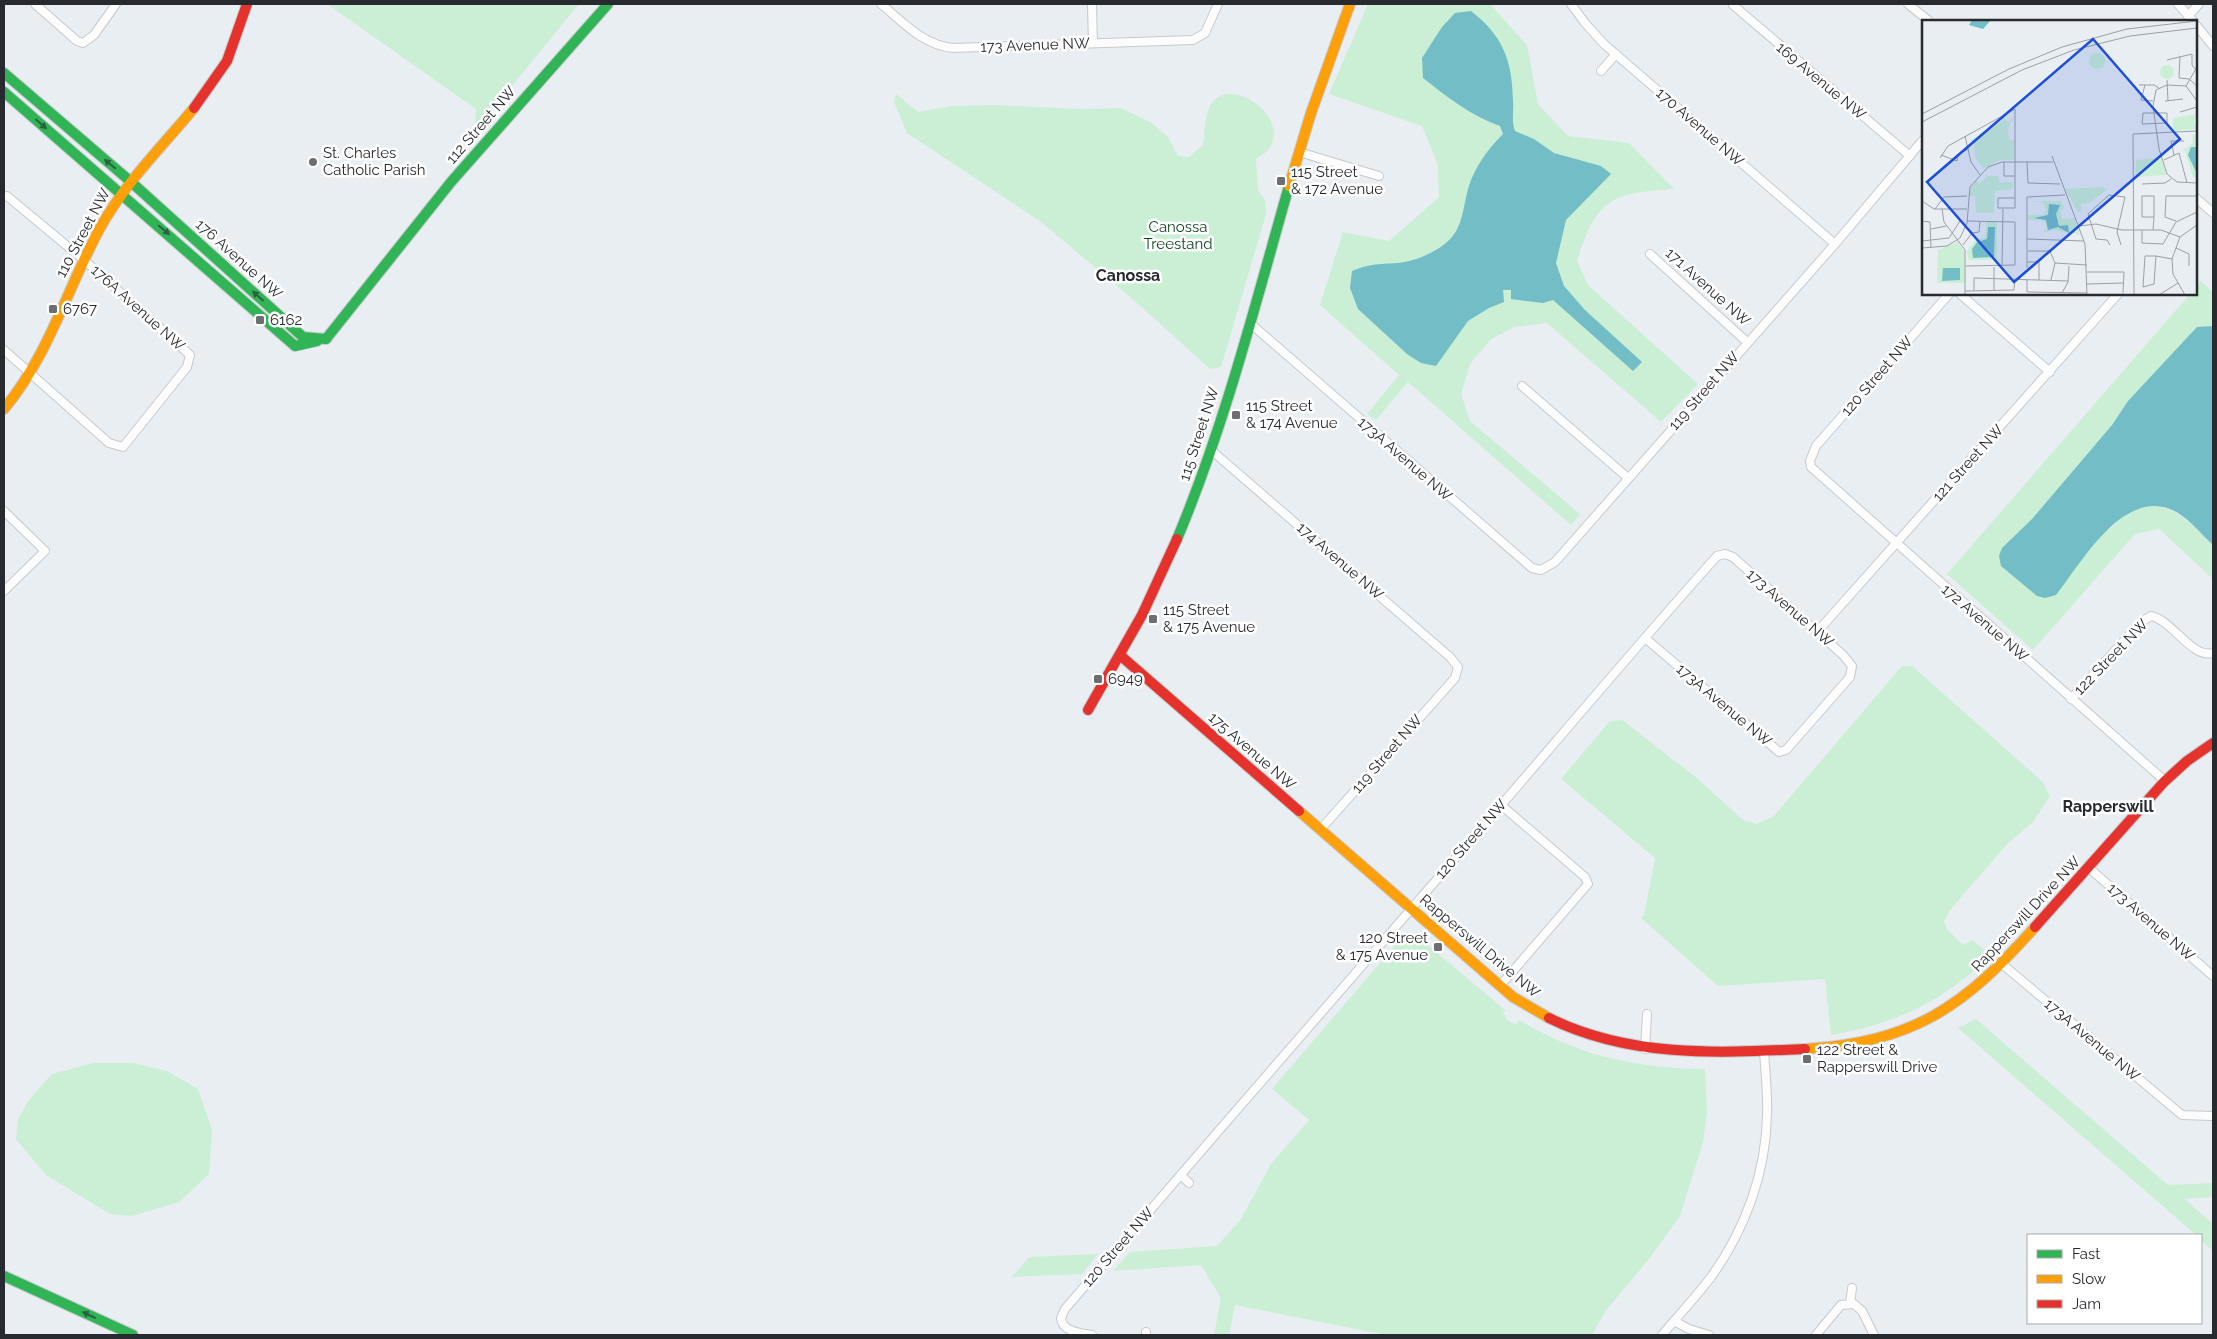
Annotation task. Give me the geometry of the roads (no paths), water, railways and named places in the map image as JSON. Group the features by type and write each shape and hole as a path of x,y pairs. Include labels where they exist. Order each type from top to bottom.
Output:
{"main road":[{"name":"110 Street NW","path":"4,410 31,374 84,260 110,210 130,181 207,91 227,60 247,4"},
{"name":"112 Street NW","path":"326,339 455,177 608,4"},
{"name":"115 Street NW","path":"1088,710 1121,656 1179,535 1212,450 1299,152 1329,56 1348,4"},
{"name":"176 Avenue NW","path":"4,73 130,181 303,336 326,339"},
{"name":"176 Avenue NW","path":"4,92 295,346 326,339"},
{"name":"175 Avenue NW","path":"1121,656 1363,867"},
{"name":"Rapperswill Drive NW","path":"1363,867 1500,986 1537,1013 1560,1025 1600,1040 1645,1049 1698,1052 1837,1048 1864,1043 1908,1030 1963,999 2002,964 2165,781 2213,743"},
{"path":"4,1276 133,1335"}],"street":[{"path":"35,4 77,41 83,43 94,35 116,4"},
{"name":"173 Avenue NW","path":"882,4 922,39 944,47 1189,40 1202,36 1208,29 1218,4"},
{"path":"889,11 895,4"},
{"path":"1092,4 1094,43"},
{"name":"170 Avenue NW","path":"1571,4 1592,31 1616,54 1835,244"},
{"path":"1908,4 1928,20"},
{"path":"2178,4 2190,18 2199,4"},
{"name":"169 Avenue NW","path":"1734,5 1910,156"},
{"path":"2197,26 2213,46"},
{"path":"1601,71 1616,54"},
{"name":"119 Street NW","path":"1541,570 1555,562 1835,244 1922,141"},
{"path":"1299,152 1379,176"},
{"name":"176A Avenue NW","path":"5,197 84,260 190,355 187,367 123,447 109,443 31,374"},
{"path":"2197,201 2213,213"},
{"name":"171 Avenue NW","path":"1650,254 1747,342"},
{"name":"120 Street NW","path":"1810,461 1816,446 1948,295"},
{"path":"1961,295 2050,372"},
{"name":"121 Street NW","path":"1817,632 2117,295"},
{"name":"173A Avenue NW","path":"1250,323 1532,568 1541,570"},
{"path":"4,350 31,374"},
{"path":"1522,386 1628,478"},
{"name":"174 Avenue NW","path":"1212,450 1450,657 1458,667 1455,678"},
{"name":"172 Avenue NW","path":"1810,461 1816,473 2165,781"},
{"path":"4,511 45,551 4,592"},
{"name":"173 Avenue NW","path":"1725,554 1733,557 1843,655 1852,666 1848,680 1786,750 1779,752"},
{"name":"120 Street NW","path":"1092,1335 1069,1330 1061,1322 1065,1309 1714,558 1725,554"},
{"name":"122 Street NW","path":"2072,699 2141,622 2151,616 2162,620 2196,649 2209,654 2213,653"},
{"name":"173A Avenue NW","path":"1645,638 1779,752"},
{"name":"119 Street NW","path":"1320,830 1455,678"},
{"path":"1500,986 1588,884 1585,877 1502,805"},
{"name":"173 Avenue NW","path":"2089,868 2213,976"},
{"name":"173A Avenue NW","path":"2002,964 2182,1115 2213,1116"},
{"path":"1645,1049 1647,1014"},
{"path":"1662,1335 1696,1296 1723,1259 1744,1219 1751,1201 1762,1164 1767,1126 1764,1050"},
{"path":"1181,1175 1189,1183"},
{"path":"1850,1304 1852,1288"},
{"path":"1816,1335 1841,1305 1850,1304 1854,1304 1862,1311 1874,1335"},
{"path":"1674,1321 1689,1329 1708,1335"}],"water":[{"path":"1471,11 1491,30 1504,50 1511,73 1515,131 1534,139 1554,153 1601,166 1611,174 1566,220 1556,263 1564,286 1585,310 1642,362 1633,371 1553,300 1543,303 1511,299 1511,290 1503,290 1504,302 1489,308 1468,321 1436,366 1421,363 1407,354 1358,309 1350,288 1352,271 1372,265 1416,259 1433,252 1447,242 1453,236 1460,223 1469,186 1475,171 1488,151 1503,134 1500,126 1469,111 1423,78 1422,58 1442,27 1455,13"},
{"path":"2213,326 2213,545 2187,520 2170,509 2152,506 2135,510 2119,520 2104,533 2056,595 2045,598 2037,596 2001,566 1999,556 2002,548 2032,519 2112,425 2128,401 2197,327"}],"place":[{"name":"St. Charles Catholic Parish","path":"313,162"},
{"name":"115 Street & 172 Avenue","path":"1281,181"},
{"name":"6767","path":"53,309"},
{"name":"6162","path":"260,320"},
{"name":"115 Street & 174 Avenue","path":"1236,415"},
{"name":"115 Street & 175 Avenue","path":"1153,619"},
{"name":"6949","path":"1098,679"},
{"name":"120 Street & 175 Avenue","path":"1438,947"},
{"name":"122 Street & Rapperswill Drive","path":"1807,1059"}],"district":[{"name":"Canossa","path":"1128,275"},
{"name":"Rapperswill","path":"2108,806"}],"park label":[{"name":"Canossa Treestand","path":"1178,236"}]}
